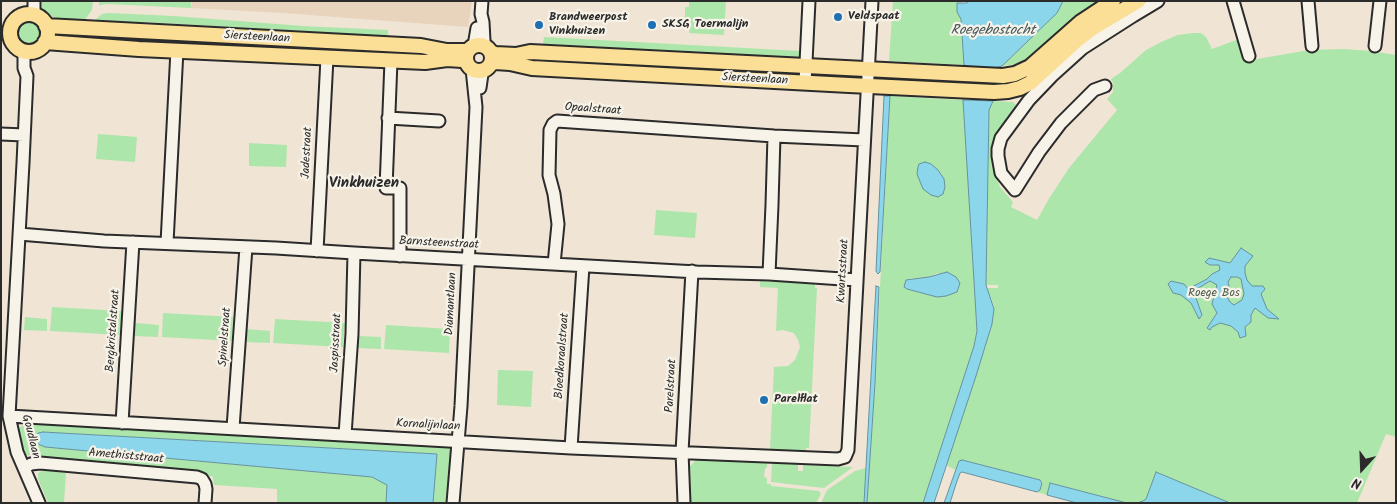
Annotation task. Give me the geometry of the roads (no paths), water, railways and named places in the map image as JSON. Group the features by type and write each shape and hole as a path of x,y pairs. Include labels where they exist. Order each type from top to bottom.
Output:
{"main road":[{"name":"Siersteenlaan","path":"46,26 429,47 495,62 532,68 994,92 1020,88 1030,83 1076,40 1081,22 1113,1"},
{"name":"Siersteenlaan","path":"45,42 430,62 447,59 462,60 495,54 516,55 530,52 1003,76 1021,72 1138,1"},
{"path":"30,8 42,20 46,26 47,33 45,42 39,49 28,52 18,49 6,41 10,31 7,23 30,8"}],"street":[{"name":"Diamantlaan","path":"453,503 479,57 484,41 481,14 482,1"},
{"path":"805,82 809,1"},
{"name":"Kwartsstraat","path":"845,457 848,450 872,1"},
{"name":"Siersteenlaan","path":"1105,86 1094,90 1061,123 1039,152 1015,190 1001,173 998,149 1001,138 1029,100 1052,76 1076,40 1133,16 1158,1"},
{"path":"1234,1 1249,56"},
{"path":"1308,1 1312,46"},
{"path":"1375,46 1380,1"},
{"path":"168,243 178,50"},
{"name":"Goudlaan","path":"28,52 24,68 27,76 10,416 17,452 39,503"},
{"name":"Jadestraat","path":"317,250 327,58"},
{"path":"391,60 386,188 400,188 400,256"},
{"path":"1015,74 1023,98 1029,100"},
{"path":"388,118 439,121"},
{"name":"Opaalstraat","path":"554,264 558,224 549,175 550,130 557,121 774,136 864,140"},
{"path":"1,134 24,135"},
{"path":"769,274 774,136"},
{"name":"Barnsteenstraat","path":"19,234 132,242 317,250 354,254 858,280"},
{"name":"Bergkristalstraat","path":"122,423 132,242"},
{"name":"Spinelstraat","path":"234,428 246,247"},
{"name":"Jaspisstraat","path":"345,435 352,334 354,254"},
{"name":"Bloedkoraalstraat","path":"571,448 583,266"},
{"name":"Parelstraat","path":"684,503 682,452 692,271"},
{"name":"Kornalijnlaan","path":"10,416 571,448 838,459 845,457"},
{"name":"Amethiststraat","path":"24,468 31,464 40,463 197,477 202,479 205,484 205,503"}],"water":[{"name":"Roegebostocht","path":"969,1 1063,1 1057,13 1002,66 994,68 964,65 961,19 957,12 957,3 967,3"},
{"path":"884,96 890,96 880,272 878,274 876,271"},
{"path":"963,100 993,101 989,110 986,285 994,309 992,324 976,376 934,503 923,503 974,346 977,331"},
{"path":"925,162 938,170 944,179 945,187 943,194 938,197 931,195 923,189 917,174 919,164"},
{"path":"1241,248 1253,256 1245,266 1247,280 1252,286 1263,286 1265,289 1261,294 1267,309 1279,319 1268,318 1255,308 1251,315 1251,322 1245,327 1246,336 1240,338 1238,332 1231,326 1220,323 1210,330 1207,328 1217,313 1212,304 1217,285 1210,281 1195,290 1193,295 1196,298 1202,315 1199,319 1191,303 1181,295 1173,293 1168,284 1171,281 1184,284 1188,289 1207,279 1220,270 1219,265 1210,265 1205,262 1209,258 1230,263","holes":["1231,277 1241,279 1244,294 1242,300 1234,305 1227,297 1228,282"]},
{"path":"947,272 956,277 960,283 957,292 937,297 904,287 906,280"},
{"path":"876,286 879,287 875,383 867,503 864,503"},
{"path":"38,433 437,454 433,503 386,503 387,485 372,477 45,447 38,444 36,439"},
{"path":"962,460 1040,480 1042,483 1040,490 1037,492 962,472 960,473 950,503 944,503 959,461"},
{"path":"1156,472 1230,503 1137,503 1146,499"},
{"path":"1050,483 1127,503 1077,503 1047,495"}],"place":[{"name":"Veldspaat","path":"838,17"},
{"name":"Brandweerpost Vinkhuizen","path":"539,25"},
{"name":"SKSG Toermalijn","path":"652,25"},
{"name":"Parelflat","path":"764,400"}],"district":[{"name":"Vinkhuizen","path":"364,184"}],"park label":[{"name":"Roege Bos","path":"1214,294"}]}
